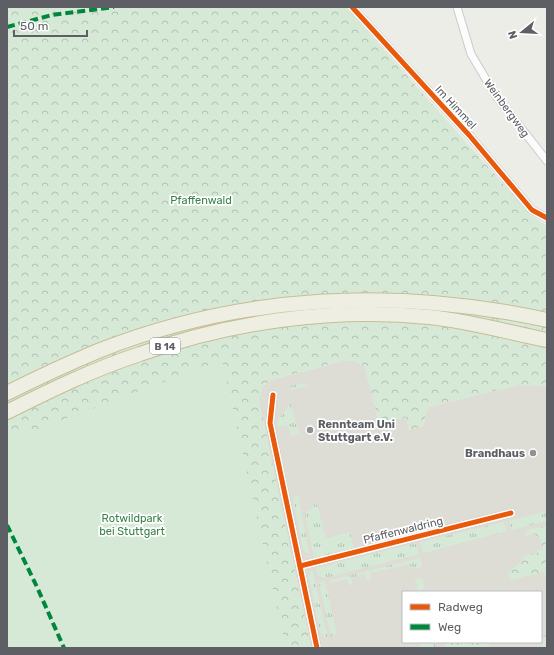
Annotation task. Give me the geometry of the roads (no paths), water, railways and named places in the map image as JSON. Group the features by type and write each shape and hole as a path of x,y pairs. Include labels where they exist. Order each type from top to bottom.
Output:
{"highway":[{"name":"B 14","path":"7,393 85,356 148,334 216,316 284,304 354,300 424,301 486,309 547,320"},
{"name":"B 14","path":"7,412 76,378 140,354 204,334 282,320 369,315 428,317 485,325 545,342"}],"street":[{"name":"Im Himmel","path":"352,7 469,135 532,210 547,218"},
{"name":"Weinbergweg","path":"457,7 471,54 496,96 547,161"},
{"path":"273,395 270,423 317,648"},
{"name":"Pfaffenwaldring","path":"300,566 511,513"}],"place":[{"name":"Rennteam Uni Stuttgart e.V.","path":"310,430"},
{"name":"Brandhaus","path":"533,453"}],"park label":[{"name":"Pfaffenwald","path":"201,200"},
{"name":"Rotwildpark bei Stuttgart","path":"132,524"}]}
